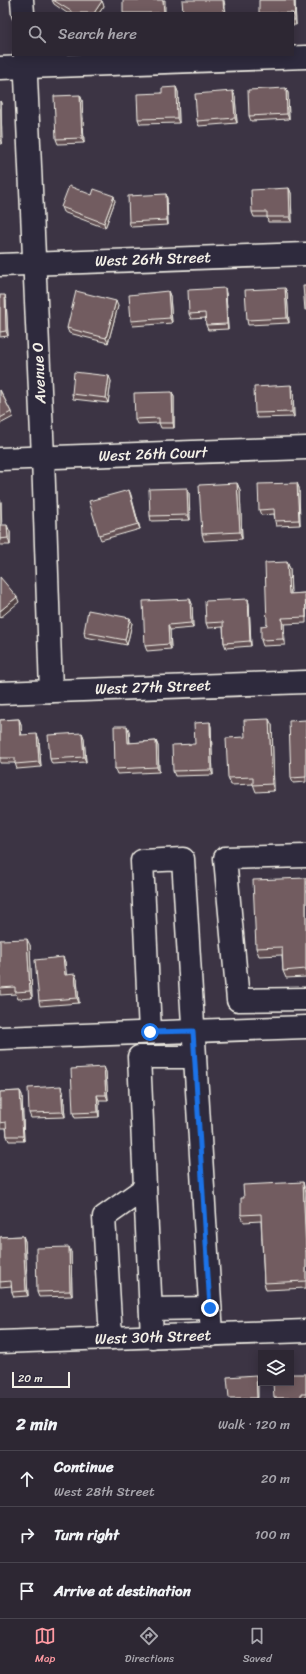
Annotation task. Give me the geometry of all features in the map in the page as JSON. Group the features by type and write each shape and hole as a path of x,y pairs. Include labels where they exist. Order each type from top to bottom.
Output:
{"street":[{"path":"22,0 23,12"},
{"path":"0,68 25,61 306,57"},
{"name":"Avenue O","path":"25,61 44,462 51,691"},
{"name":"West 26th Street","path":"0,265 306,254"},
{"name":"West 26th Court","path":"0,468 44,462 306,448"},
{"name":"West 26th Court","path":"0,459 44,462 306,456"},
{"name":"West 27th Street","path":"0,692 306,682"},
{"path":"306,856 224,858 238,1000 306,999"},
{"path":"152,1337 139,1057 144,1033 142,861 184,859 212,1335"},
{"path":"0,1038 306,1027"},
{"path":"139,1057 195,1057"},
{"path":"111,1338 104,1217 145,1188"},
{"path":"151,1309 210,1308"},
{"name":"West 30th Street","path":"0,1342 306,1331"}],"building":[{"path":"53,0 102,1 95,12 72,12"},
{"path":"123,0 163,0 164,12 123,12"},
{"path":"182,0 223,0 224,12 183,12"},
{"path":"259,0 294,0 295,20 294,12 259,12"},
{"path":"176,87 177,118 138,119 137,94 162,93 162,88"},
{"path":"286,88 287,114 249,116 248,90"},
{"path":"233,91 235,118 197,121 195,94"},
{"path":"80,95 82,138 56,139 54,96"},
{"path":"69,186 92,195 94,189 114,196 104,223 61,207"},
{"path":"289,188 290,217 267,217 267,212 252,212 251,190"},
{"path":"166,194 167,220 129,222 128,196"},
{"path":"303,286 306,286 306,310 305,310"},
{"path":"225,288 227,324 206,325 205,313 189,314 188,290"},
{"path":"285,288 287,318 247,320 245,290"},
{"path":"76,291 116,301 106,338 67,328"},
{"path":"168,291 170,318 131,321 129,295"},
{"path":"0,295 5,295 6,331 0,332"},
{"path":"74,372 109,376 106,398 72,394"},
{"path":"291,385 292,412 255,413 254,387"},
{"path":"0,390 11,412 0,418"},
{"path":"172,392 173,423 159,423 159,418 135,419 134,393"},
{"path":"237,483 240,532 202,534 199,485"},
{"path":"297,483 299,520 275,521 274,509 259,510 258,484"},
{"path":"187,488 188,515 150,516 149,489"},
{"path":"129,490 138,524 99,535 89,501"},
{"path":"0,525 7,525 8,538 0,539"},
{"path":"287,562 289,594 305,593 306,617 282,618 283,639 261,640 261,626 267,625 265,563"},
{"path":"0,577 17,597 0,611"},
{"path":"190,599 191,623 168,625 169,644 145,646 143,601"},
{"path":"248,599 250,641 224,643 223,622 206,623 205,601"},
{"path":"88,610 130,618 125,640 84,632"},
{"path":"19,719 20,735 37,734 39,762 15,764 15,758 0,758 0,720"},
{"path":"269,719 272,784 253,785 253,777 228,778 226,738 245,737 244,720"},
{"path":"306,720 306,777 291,778 289,721"},
{"path":"210,722 211,770 173,771 172,745 195,744 194,723"},
{"path":"114,726 127,726 128,743 156,741 157,767 115,769"},
{"path":"82,733 84,757 50,759 48,735"},
{"path":"306,878 306,969 283,971 282,947 256,948 253,880"},
{"path":"27,939 30,991 15,992 15,987 0,988 0,940"},
{"path":"63,957 65,975 75,974 77,998 39,1001 35,960"},
{"path":"104,1067 106,1095 97,1095 98,1112 73,1113 71,1069"},
{"path":"61,1086 63,1112 29,1113 28,1088"},
{"path":"20,1091 23,1136 7,1136 6,1122 0,1123 0,1092"},
{"path":"303,1182 306,1281 264,1283 261,1214 241,1215 241,1198 244,1198 243,1185"},
{"path":"23,1236 26,1291 12,1292 11,1281 0,1282 0,1237"},
{"path":"69,1247 70,1291 37,1292 36,1248"},
{"path":"294,1374 306,1374 306,1394 301,1394 301,1398 274,1398 273,1386 294,1386"},
{"path":"256,1375 257,1398 229,1398 227,1377"}],"route":[{"path":"150,1032 193,1031 210,1308"}]}
